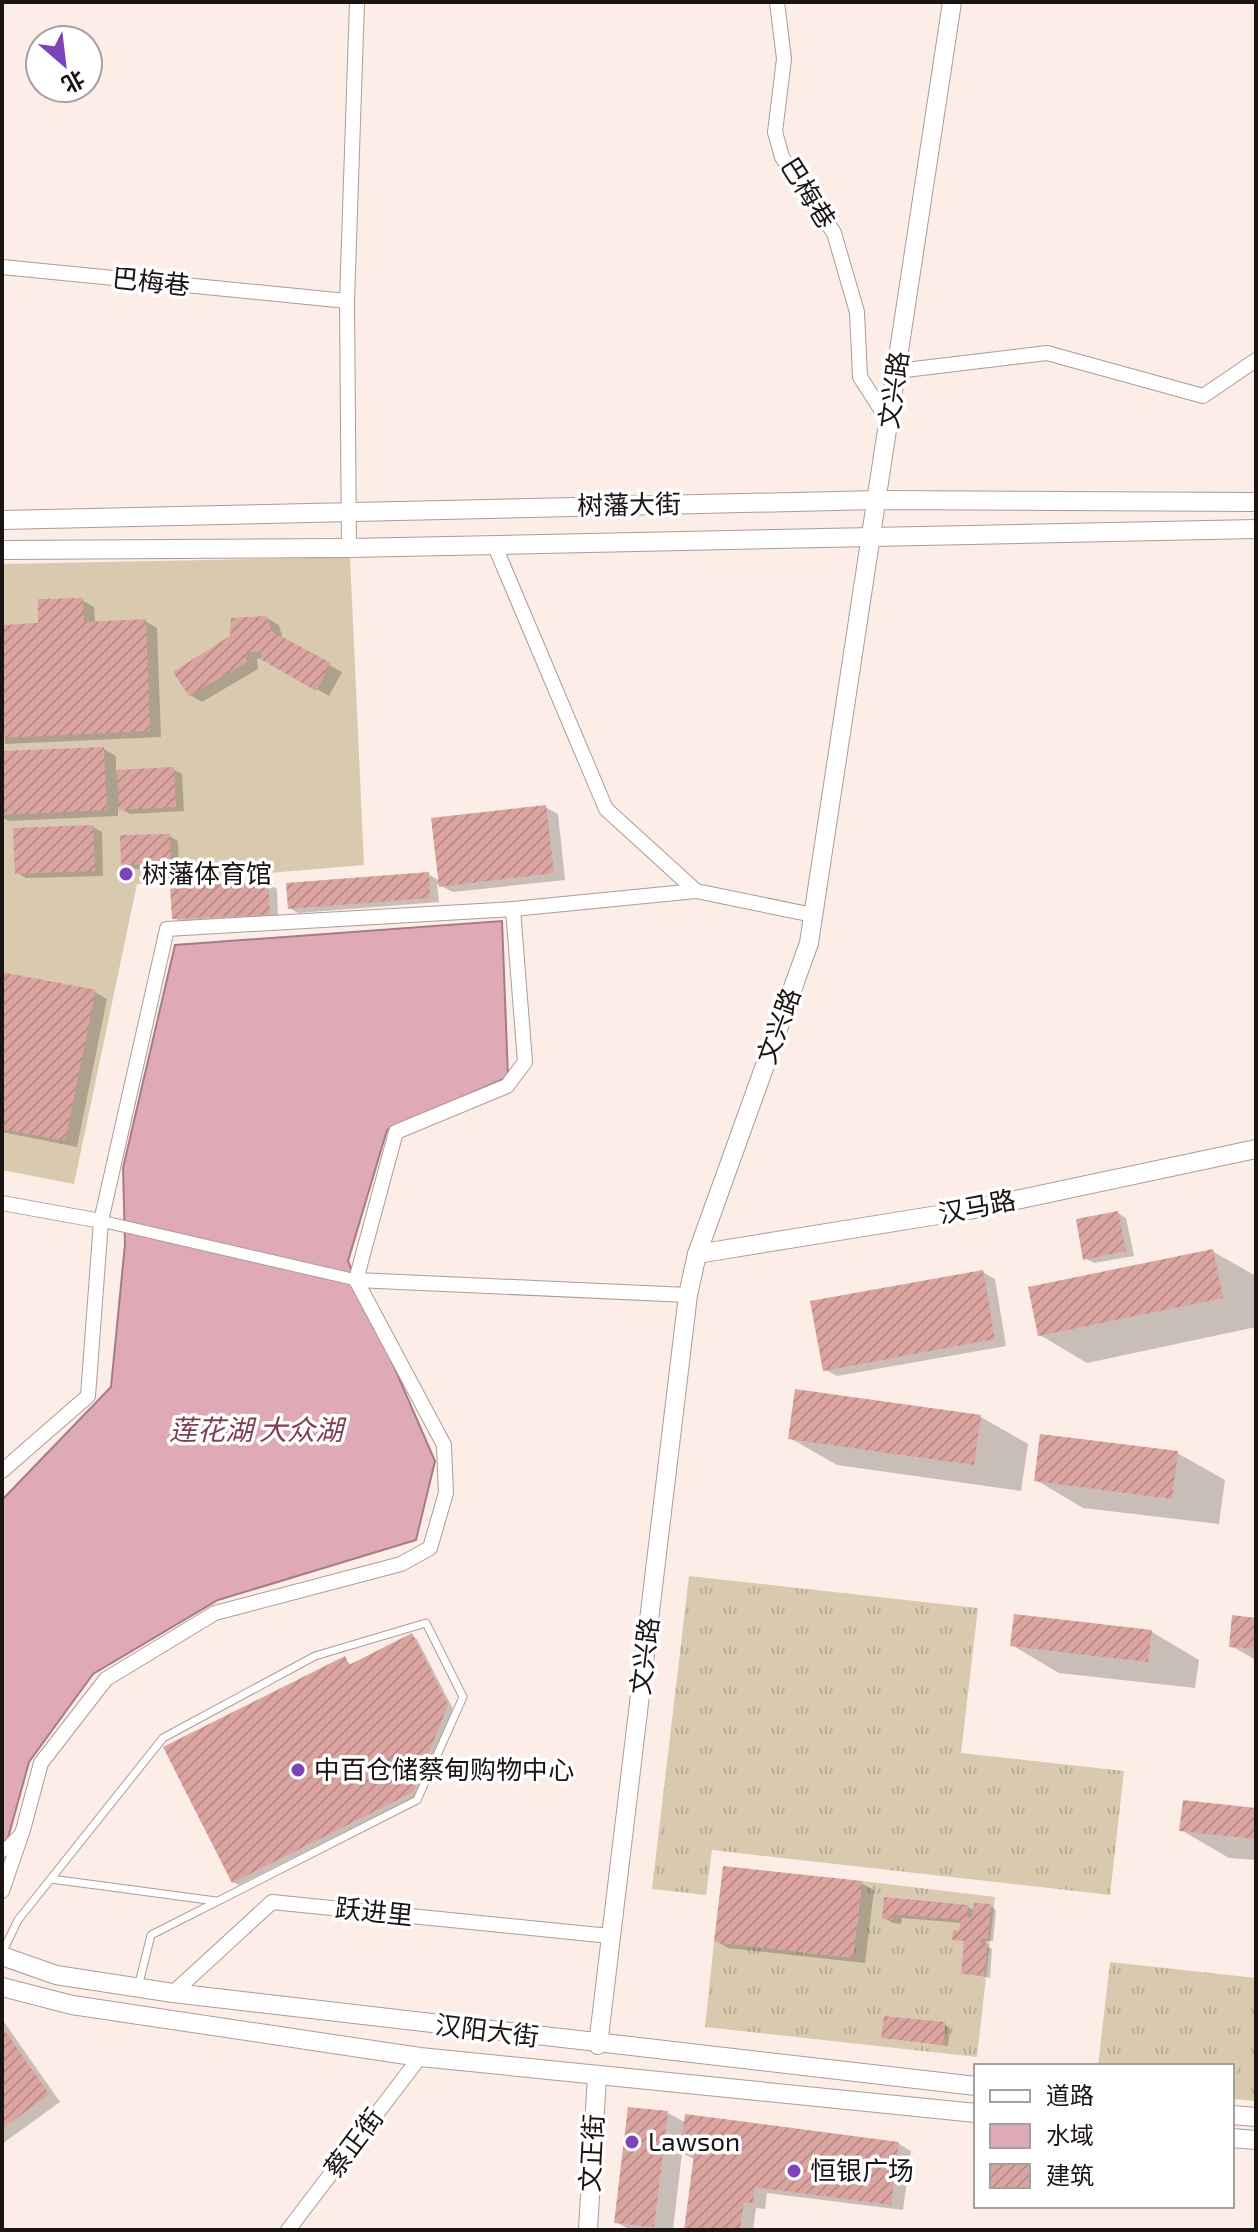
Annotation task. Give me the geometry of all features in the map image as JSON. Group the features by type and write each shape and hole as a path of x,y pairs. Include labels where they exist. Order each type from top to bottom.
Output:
{"street":[{"path":"349,548 347,301 357,2"},
{"name":"巴梅巷","path":"777,2 784,59 775,132 782,157 834,233 857,312 860,377 889,422"},
{"name":"文兴路","path":"598,2045 688,1295 697,1254 809,943 952,2"},
{"name":"巴梅巷","path":"2,267 347,301"},
{"path":"897,371 1047,353 1203,396 1256,360"},
{"name":"树藩大街","path":"2,520 878,500 1256,502"},
{"name":"树藩大街","path":"2,550 349,548 1256,529"},
{"path":"494,544 606,809 696,891"},
{"path":"2,1471 88,1396 101,1221 167,929 513,909 696,891 813,915"},
{"path":"2,1891 41,1763 106,1679 215,1613 401,1564 430,1548 446,1493 444,1445 356,1280 396,1132 507,1086 525,1062 513,909"},
{"name":"汉马路","path":"697,1254 969,1210 1256,1149"},
{"path":"2,1203 101,1221 356,1280 688,1295"},
{"path":"2,1852 23,1830"},
{"name":"跃进里","path":"173,1993 272,1902 610,1936"},
{"name":"汉阳大街","path":"2,1955 56,1975 173,1993 598,2045 974,2086"},
{"name":"汉阳大街","path":"2,1987 72,2005 420,2057 974,2113"},
{"name":"蔡正街","path":"288,2230 420,2057"},
{"name":"文正街","path":"588,2230 597,2076"},
{"path":"1234,2115 1256,2117"},
{"path":"1234,2138 1256,2140"}],"lane":[{"path":"2,1955 18,1920 163,1738 315,1656 426,1623 463,1697 417,1800 151,1935 138,1988"},
{"path":"51,1879 218,1902"}],"green space":[{"name":"树藩体育馆","path":"350,557 364,865 137,884 74,1184 2,1170 2,564"},
{"path":"689,1576 978,1608 961,1753 1124,1771 1110,1895 712,1850 706,1895 652,1889"},
{"path":"862,1881 995,1897 977,2057 705,2027 714,1942 853,1958"},
{"path":"1110,1962 1256,1978 1256,2101 1234,2099 1234,2064 1098,2064"}],"water":[{"name":"莲花湖 大众湖","path":"502,921 508,1077 387,1130 348,1261 435,1461 416,1540 218,1600 93,1674 29,1762 8,1838 2,1844 2,1500 111,1387 125,1244 123,1168 175,945"}],"building":[{"path":"83,598 84,622 146,619 150,731 2,738 2,625 38,623 38,599"},
{"path":"267,616 271,631 331,663 316,691 262,660 261,651 245,653 247,662 189,696 173,672 230,636 231,618"},
{"path":"104,747 107,810 2,815 2,751"},
{"path":"174,767 176,807 119,810 117,770"},
{"path":"546,805 554,873 439,887 431,818"},
{"path":"93,825 95,871 15,874 13,828"},
{"path":"170,834 171,875 147,876 147,864 121,865 120,835"},
{"path":"429,872 430,898 288,909 286,883"},
{"path":"268,882 270,915 172,919 170,886"},
{"path":"2,972 96,990 65,1141 2,1129"},
{"path":"1118,1211 1126,1251 1083,1260 1076,1219"},
{"path":"1213,1249 1223,1298 1038,1336 1028,1287"},
{"path":"983,1270 995,1339 823,1371 810,1301"},
{"path":"795,1389 981,1415 974,1465 788,1439"},
{"path":"1040,1434 1178,1451 1172,1499 1034,1481"},
{"path":"1014,1614 1152,1630 1148,1662 1010,1646"},
{"path":"1232,1615 1256,1618 1256,1649 1229,1647"},
{"name":"中百仓储蔡甸购物中心","path":"412,1633 448,1705 413,1792 232,1883 163,1747 345,1656 349,1665"},
{"path":"1183,1800 1256,1808 1256,1839 1179,1831"},
{"path":"723,1866 862,1881 853,1958 714,1942"},
{"path":"884,1897 968,1905 967,1917 972,1917 974,1903 991,1904 988,1939 981,1939 981,1943 988,1944 984,1976 961,1974 964,1941 952,1940 953,1930 959,1931 961,1920 893,1914 893,1920 882,1919"},
{"path":"884,2016 945,2022 943,2045 881,2038"},
{"path":"2,2027 49,2094 2,2129"},
{"path":"628,2107 668,2111 654,2227 614,2223"},
{"name":"恒银广场","path":"685,2114 899,2142 891,2205 755,2187 753,2203 744,2202 740,2230 684,2230 694,2155 680,2153"}],"place":[{"name":"树藩体育馆","path":"126,874"},
{"name":"中百仓储蔡甸购物中心","path":"298,1770"},
{"name":"Lawson","path":"632,2142"},
{"name":"恒银广场","path":"794,2171"}]}
